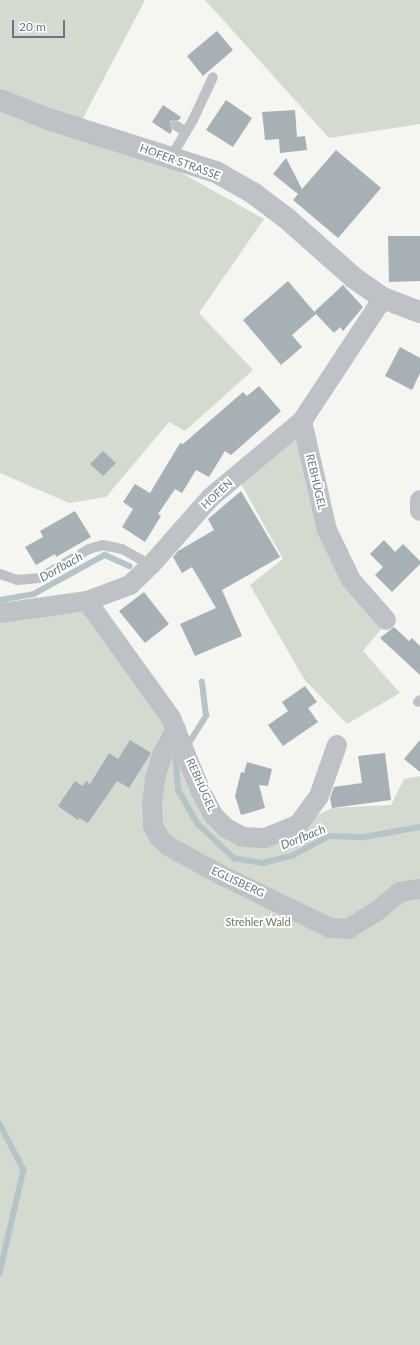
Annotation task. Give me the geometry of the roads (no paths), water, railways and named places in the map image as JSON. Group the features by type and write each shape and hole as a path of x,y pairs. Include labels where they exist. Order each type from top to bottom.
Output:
{"street":[{"name":"HOFER STRASSE","path":"0,100 48,119 216,172 253,193 284,216 354,278 383,298 420,312"},
{"name":"HOFEN","path":"0,613 87,601 130,585 151,565 210,498 302,421 383,298"},
{"name":"REBHÜGEL","path":"302,421 327,530 351,580 386,620"},
{"path":"420,500 420,511"},
{"name":"REBHÜGEL","path":"87,601 167,713 182,744 201,792 214,816 226,828 243,837 265,838 298,825 319,796 337,745"},
{"name":"EGLISBERG","path":"182,744 162,755 155,779 152,804 153,826 168,846 221,875 330,928 348,930 378,910 400,892 420,889"}],"lane":[{"path":"171,157 186,132 213,77"},
{"path":"176,125 186,132"},
{"path":"0,574 17,580 40,578 89,549 102,546 122,549 151,565"}],"waterway":[{"name":"Dorfbach","path":"0,600 34,594 105,555 130,566"},
{"name":"Dorfbach","path":"186,748 206,716 202,682"},
{"name":"Dorfbach","path":"180,754 176,759 179,791 198,824 234,858 263,863 292,856 329,836 364,837 420,827"},
{"path":"0,1124 24,1170 0,1273"}],"park label":[{"name":"Strehler Wald","path":"258,922"}]}
